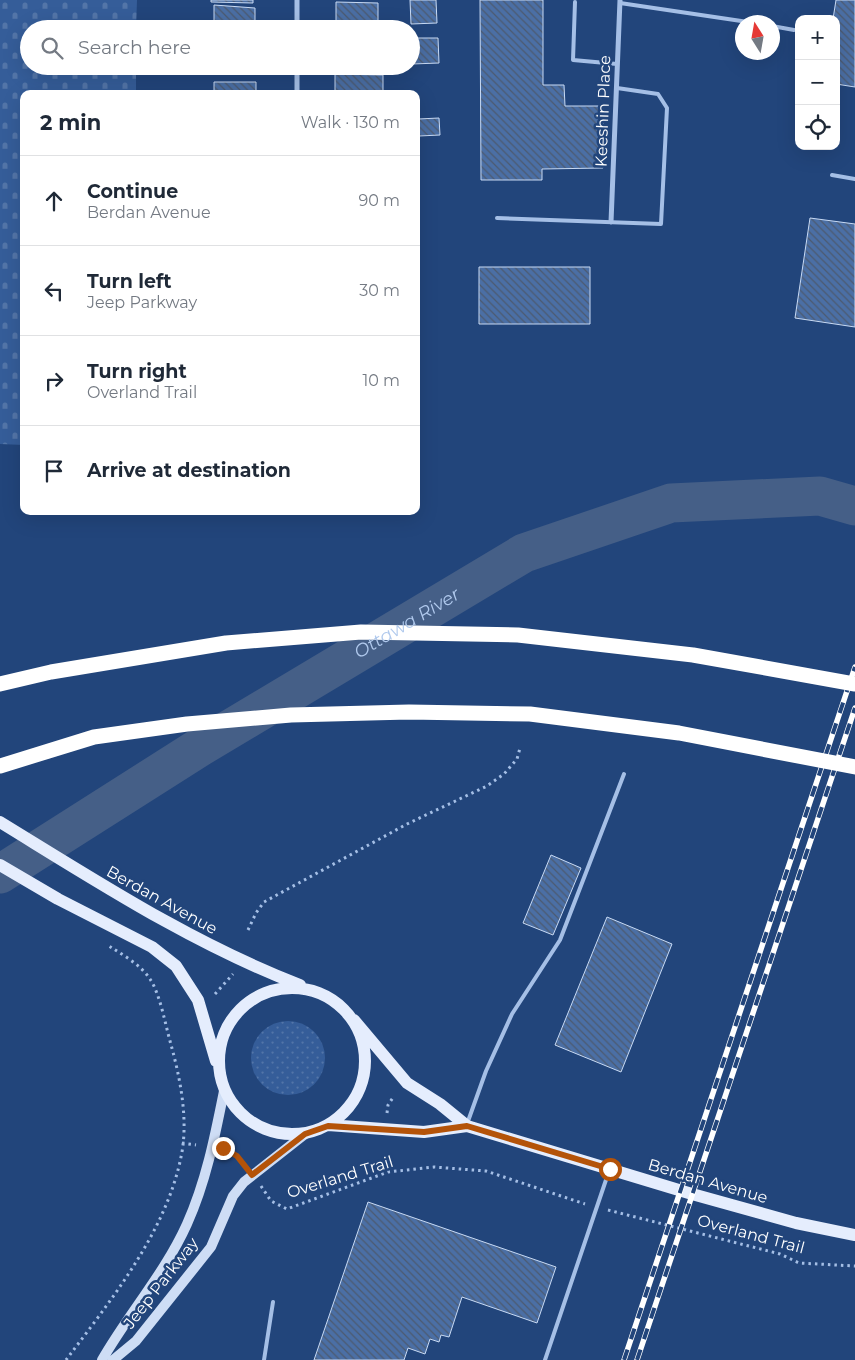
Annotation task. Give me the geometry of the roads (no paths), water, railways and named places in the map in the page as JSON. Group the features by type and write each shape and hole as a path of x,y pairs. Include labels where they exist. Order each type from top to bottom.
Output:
{"highway":[{"path":"0,684 51,672 226,643 361,632 518,635 693,655 855,684"},
{"path":"0,766 94,737 187,724 291,715 409,712 530,714 679,733 855,767"}],"main road":[{"name":"Berdan Avenue","path":"5,825 88,878 223,951 270,973 316,991"},
{"path":"0,864 58,899 152,947 176,966 186,978 198,1000 224,1092 238,1112 257,1126 281,1134 305,1134 328,1126 347,1110 360,1090 366,1066 364,1042 354,1020 337,1002 316,991 292,987 268,991 246,1003 230,1021 220,1043 218,1068"},
{"name":"Berdan Avenue","path":"354,1020 407,1083 440,1104 467,1126 796,1223 855,1235"},
{"name":"Berdan Avenue","path":"328,1126 424,1132 467,1126"}],"street":[{"path":"297,0 297,20"},
{"name":"Keeshin Place","path":"610,222 620,1"},
{"path":"297,75 297,90"},
{"name":"Jeep Parkway","path":"102,1360 118,1331 162,1271 187,1224 204,1178 224,1092"},
{"name":"Jeep Parkway","path":"113,1360 136,1341 211,1247 233,1196 252,1175 305,1134"}],"lane":[{"path":"620,1 735,20"},
{"path":"575,2 574,60 617,64"},
{"path":"780,27 794,30"},
{"path":"497,218 661,224 667,108 658,94 617,88"},
{"path":"832,175 855,179"},
{"path":"467,1126 486,1071 512,1014 560,940 624,774"},
{"path":"545,1360 610,1169"},
{"path":"264,1360 273,1302"}],"waterway":[{"name":"Ottawa River","path":"0,874 200,747 524,553 671,503 820,496 855,506"}],"railway":[{"path":"624,1360 855,667"},
{"path":"637,1360 855,708"}]}
